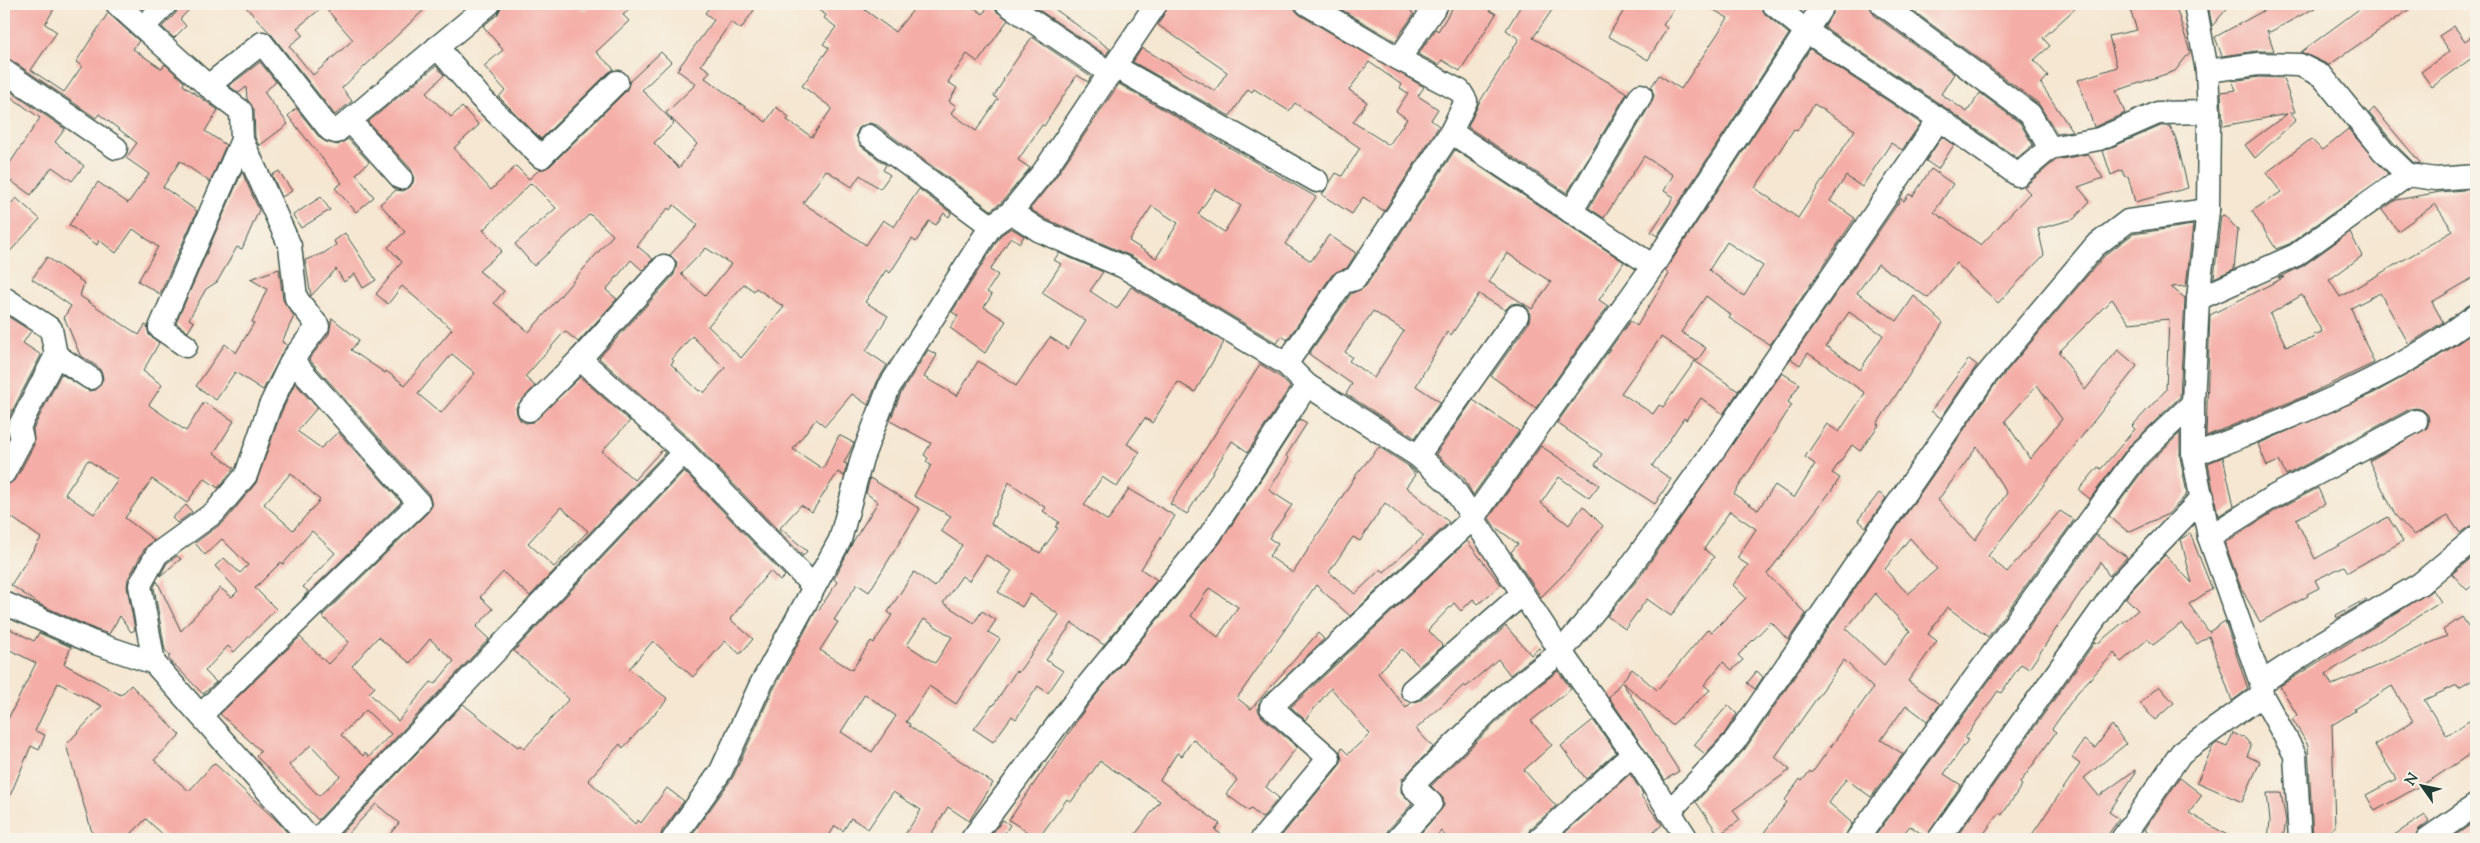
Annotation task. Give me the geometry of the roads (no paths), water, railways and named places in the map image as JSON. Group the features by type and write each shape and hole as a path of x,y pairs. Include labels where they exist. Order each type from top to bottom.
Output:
{"street":[{"path":"117,4 208,86 241,111 242,140 290,246 296,298 318,326 292,360 269,408 246,475 215,512 157,554 140,585 154,663"},
{"path":"143,27 166,4"},
{"path":"208,86 262,43 330,130 336,132 489,4"},
{"path":"1007,4 1112,70 1317,181"},
{"path":"673,839 721,771 760,686 840,540 862,458 890,387 991,226 1011,212 1044,171 1156,4"},
{"path":"1286,364 1343,282 1355,279 1451,132 1466,101 1460,91 1399,59 1307,4"},
{"path":"1399,59 1436,4"},
{"path":"1773,4 1806,32 1939,119 2018,175 2050,148 2099,139 2158,113 2209,112"},
{"path":"1262,839 1329,758 1271,707 1472,518 1653,266 1824,4"},
{"path":"1882,4 1990,82 2030,114 2050,148"},
{"path":"2195,4 2207,71 2209,112 2208,210 2198,299 2193,403 2193,455 2203,497 2209,537 2261,689 2296,755 2300,839"},
{"path":"436,47 481,98 541,157 618,82"},
{"path":"2207,71 2258,64 2300,65 2322,76 2383,151 2408,175 2436,179 2476,176"},
{"path":"4,71 116,148"},
{"path":"1571,212 1641,95"},
{"path":"1398,839 1431,803 1413,786 1503,697 1561,652 1628,570 1716,447 1939,119"},
{"path":"350,120 401,178"},
{"path":"1451,132 1653,266"},
{"path":"869,136 991,226"},
{"path":"186,346 160,328 242,140"},
{"path":"2198,299 2296,254 2408,175"},
{"path":"1669,812 1734,742 1984,378 2095,246 2128,221 2208,210"},
{"path":"1011,212 1040,231 1124,267 1286,364 1307,385 1418,456 1452,486 1561,652 1633,754 1687,839"},
{"path":"529,410 580,359 664,266"},
{"path":"4,298 51,329 56,355 19,427 22,439 4,473"},
{"path":"2193,455 2274,424 2359,384 2422,352 2476,315"},
{"path":"1418,456 1517,316"},
{"path":"56,355 90,378"},
{"path":"580,359 684,452 814,587"},
{"path":"202,714 419,503 292,360"},
{"path":"972,839 1078,697 1210,535 1307,385"},
{"path":"1857,839 2138,455 2193,403"},
{"path":"2209,537 2271,498 2416,421"},
{"path":"4,603 92,642 154,663 202,714 308,837 684,452"},
{"path":"1939,839 2120,585 2203,497"},
{"path":"2122,839 2181,753 2320,644 2420,584 2476,537"},
{"path":"1412,690 1522,594"},
{"path":"1539,839 1633,754"},
{"path":"2427,839 2476,805"}]}
